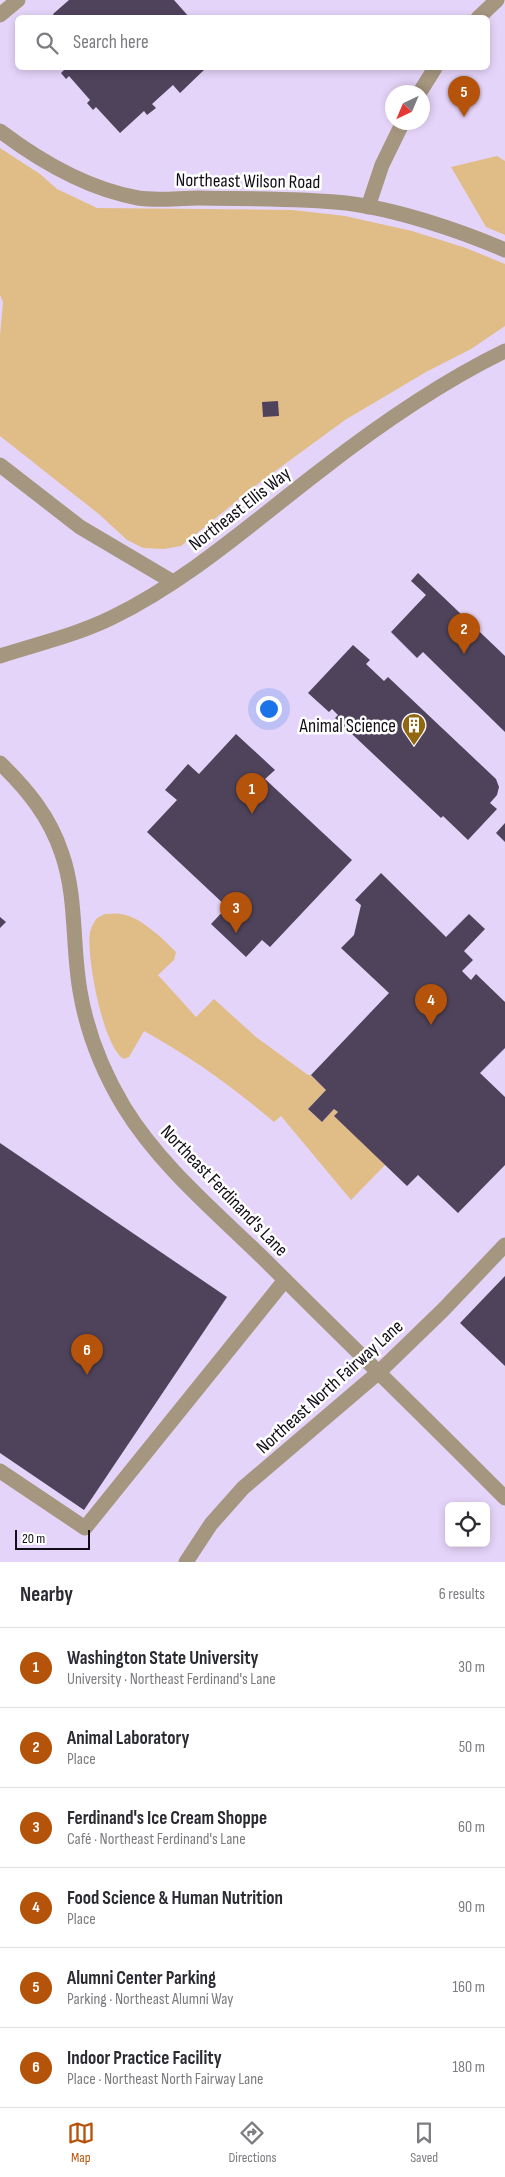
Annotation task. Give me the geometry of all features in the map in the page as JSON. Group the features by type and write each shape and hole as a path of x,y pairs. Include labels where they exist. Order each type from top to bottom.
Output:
{"street":[{"path":"481,15 496,0"},
{"path":"0,15 15,1"},
{"path":"424,85 434,70"},
{"path":"368,207 382,165 399,130"},
{"name":"Northeast Wilson Road","path":"0,131 30,154 61,170 102,188 140,198 287,199 347,203 398,213 505,250"},
{"name":"Northeast Ellis Way","path":"0,656 66,636 111,618 174,582 254,523 392,416 469,368 505,351"},
{"path":"0,465 80,527 174,582"},
{"name":"Northeast Ferdinand's Lane","path":"0,763 17,780 45,815 63,855 70,889 80,993 89,1031 100,1062 115,1091 141,1132 206,1205 379,1372 505,1498"},
{"name":"Northeast North Fairway Lane","path":"186,1562 210,1524 243,1488 379,1372 443,1310 505,1245"},
{"path":"0,1471 85,1528 285,1280"}],"shaded area":[{"path":"0,0 505,0 505,1562 0,1562"},
{"path":"0,148 40,174 57,189 97,208 293,210 345,216 412,231 466,248 505,264 505,326 471,349 426,372 345,420 259,483 181,546 164,549 143,548 127,540 100,515 0,436 0,336 3,302 0,295"},
{"path":"497,156 505,161 505,235 486,227 451,167"},
{"path":"105,914 121,914 136,919 151,929 176,952 174,960 158,975 196,1017 214,999 256,1037 308,1075 311,1075 326,1090 308,1109 322,1122 334,1109 338,1112 335,1115 385,1165 351,1200 281,1116 274,1122 211,1073 144,1031 129,1057 124,1059 116,1051 103,1020 93,979 89,944 90,930 97,918"}],"building":[{"path":"69,0 174,0 187,15 54,15"},
{"path":"64,70 204,70 180,93 173,85 152,104 156,108 147,115 144,111 120,133 96,107 93,110 87,103 90,100 69,76 66,79 61,73"},
{"path":"278,401 279,416 263,417 262,402"},
{"path":"418,573 505,656 505,732 423,652 417,658 391,632 426,595 411,581"},
{"name":"Animal Science","path":"353,645 370,660 366,664 384,681 388,677 496,779 499,787 497,795 490,803 497,809 468,840 443,816 441,818 335,718 338,715 332,709 329,712 308,693"},
{"path":"236,734 275,770 265,779 352,860 270,947 262,940 246,957 211,924 227,907 147,832 177,800 165,790 188,764 199,774"},
{"path":"505,823 505,842 496,833"},
{"path":"381,873 446,937 469,914 485,929 464,951 473,960 462,971 471,980 476,974 505,1002 505,1048 480,1073 505,1097 505,1165 458,1213 418,1175 407,1186 334,1116 338,1112 334,1109 322,1122 308,1109 326,1090 311,1075 389,993 341,948 354,935 361,905 355,900"},
{"path":"0,917 6,922 0,928"},
{"path":"0,1143 227,1297 84,1510 0,1453"},
{"path":"505,1276 505,1366 460,1323"}],"place":[{"name":"Alumni Center Parking","path":"464,117"},
{"name":"Animal Laboratory","path":"464,654"},
{"name":"Animal Science","path":"414,746"},
{"name":"Washington State University","path":"252,814"},
{"name":"Ferdinand's Ice Cream Shoppe","path":"236,933"},
{"name":"Food Science & Human Nutrition","path":"431,1025"},
{"name":"Indoor Practice Facility","path":"87,1375"}]}
